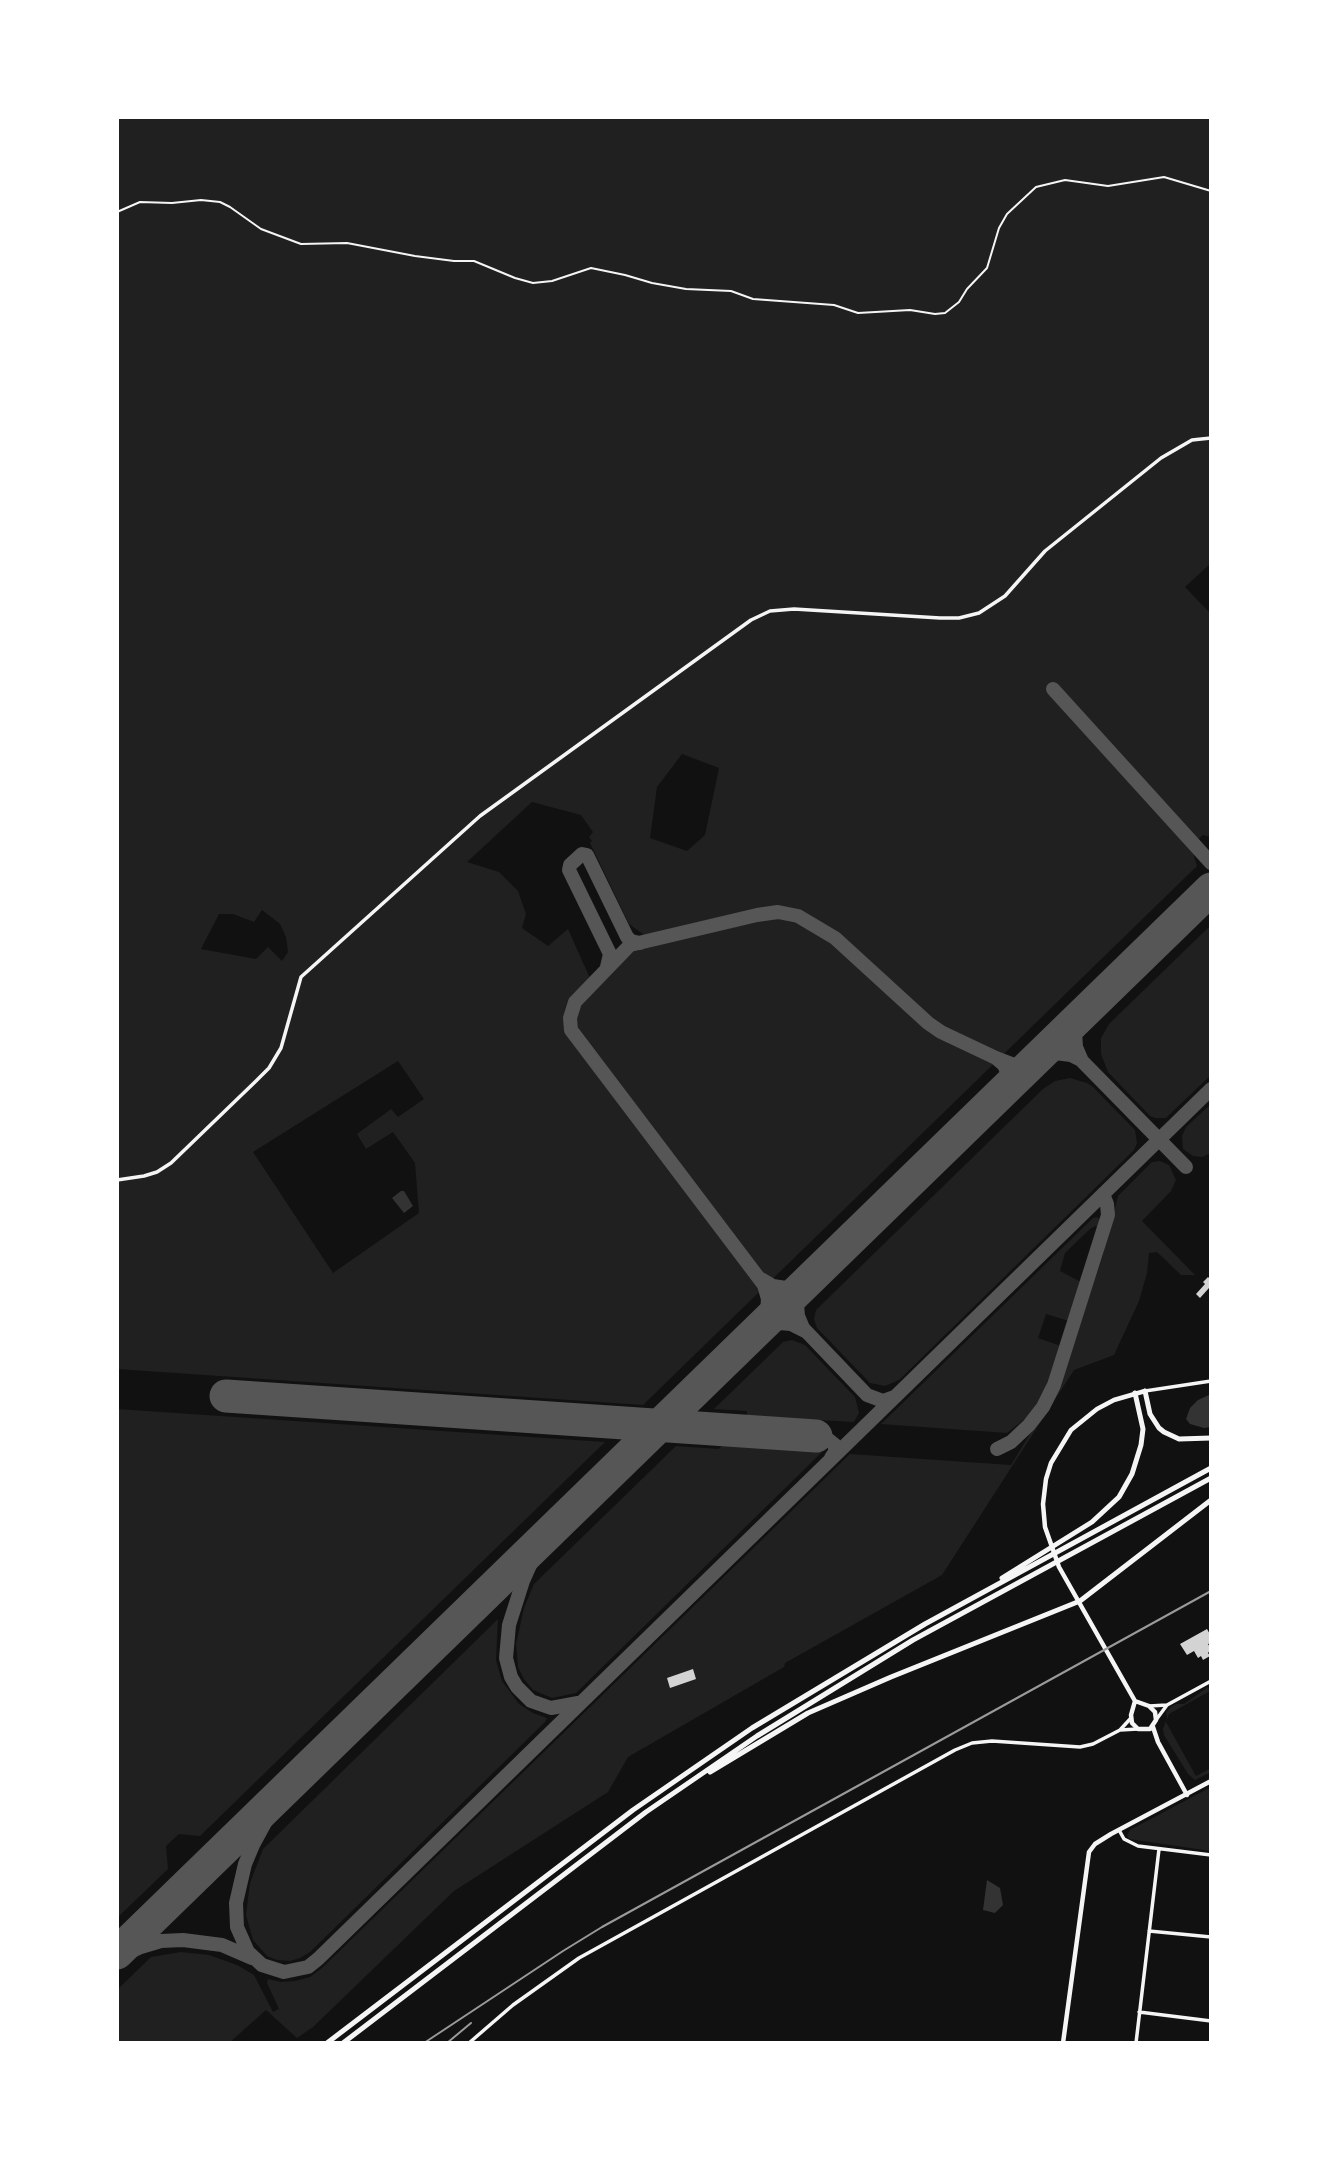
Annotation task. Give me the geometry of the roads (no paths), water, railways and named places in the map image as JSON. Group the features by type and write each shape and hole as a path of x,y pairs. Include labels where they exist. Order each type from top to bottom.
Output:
{"highway":[{"path":"1145,1391 1150,1414 1164,1432 1179,1438 1211,1438"},
{"path":"1068,1542 1111,1505 1132,1474 1143,1429 1135,1393"},
{"path":"327,2043 633,1810 721,1749 869,1656 1038,1559 1211,1468"},
{"path":"343,2043 683,1786 837,1685 913,1640 1211,1478"},
{"path":"683,1786 808,1713 1080,1601 1211,1500"}],"main road":[{"path":"1145,1391 1114,1400 1080,1421 1056,1451 1046,1479 1044,1516 1059,1567 1135,1701 1155,1712 1153,1727 1158,1742 1187,1795"},
{"path":"1135,1701 1132,1723 1138,1729 1153,1727"},
{"path":"1132,1712 1137,1707 1146,1705"},
{"path":"1146,1730 1158,1742"},
{"path":"1063,2043 1087,1857 1095,1844 1211,1782"}],"street":[{"path":"117,1180 157,1172 171,1163 269,1068 281,1048 301,977 450,842 501,799 751,620 781,609 940,618 959,618 979,613 1005,596 1035,560 1069,530 1161,458 1192,440 1211,438"},
{"path":"1145,1391 1211,1381"},
{"path":"1156,1720 1167,1705 1211,1681"},
{"path":"1146,1705 1167,1705"},
{"path":"469,2043 521,1999 579,1958 955,1751 972,1743 992,1741 1080,1747 1093,1744 1120,1730 1131,1718"},
{"path":"1120,1730 1138,1729"},
{"path":"1119,1830 1127,1842 1138,1846 1211,1855"},
{"path":"1136,2043 1159,1849"},
{"path":"1149,1931 1211,1937"},
{"path":"1139,2012 1211,2021"}],"railway":[{"path":"424,2043 602,1927 1211,1591"},
{"path":"447,2043 471,2023"}]}
